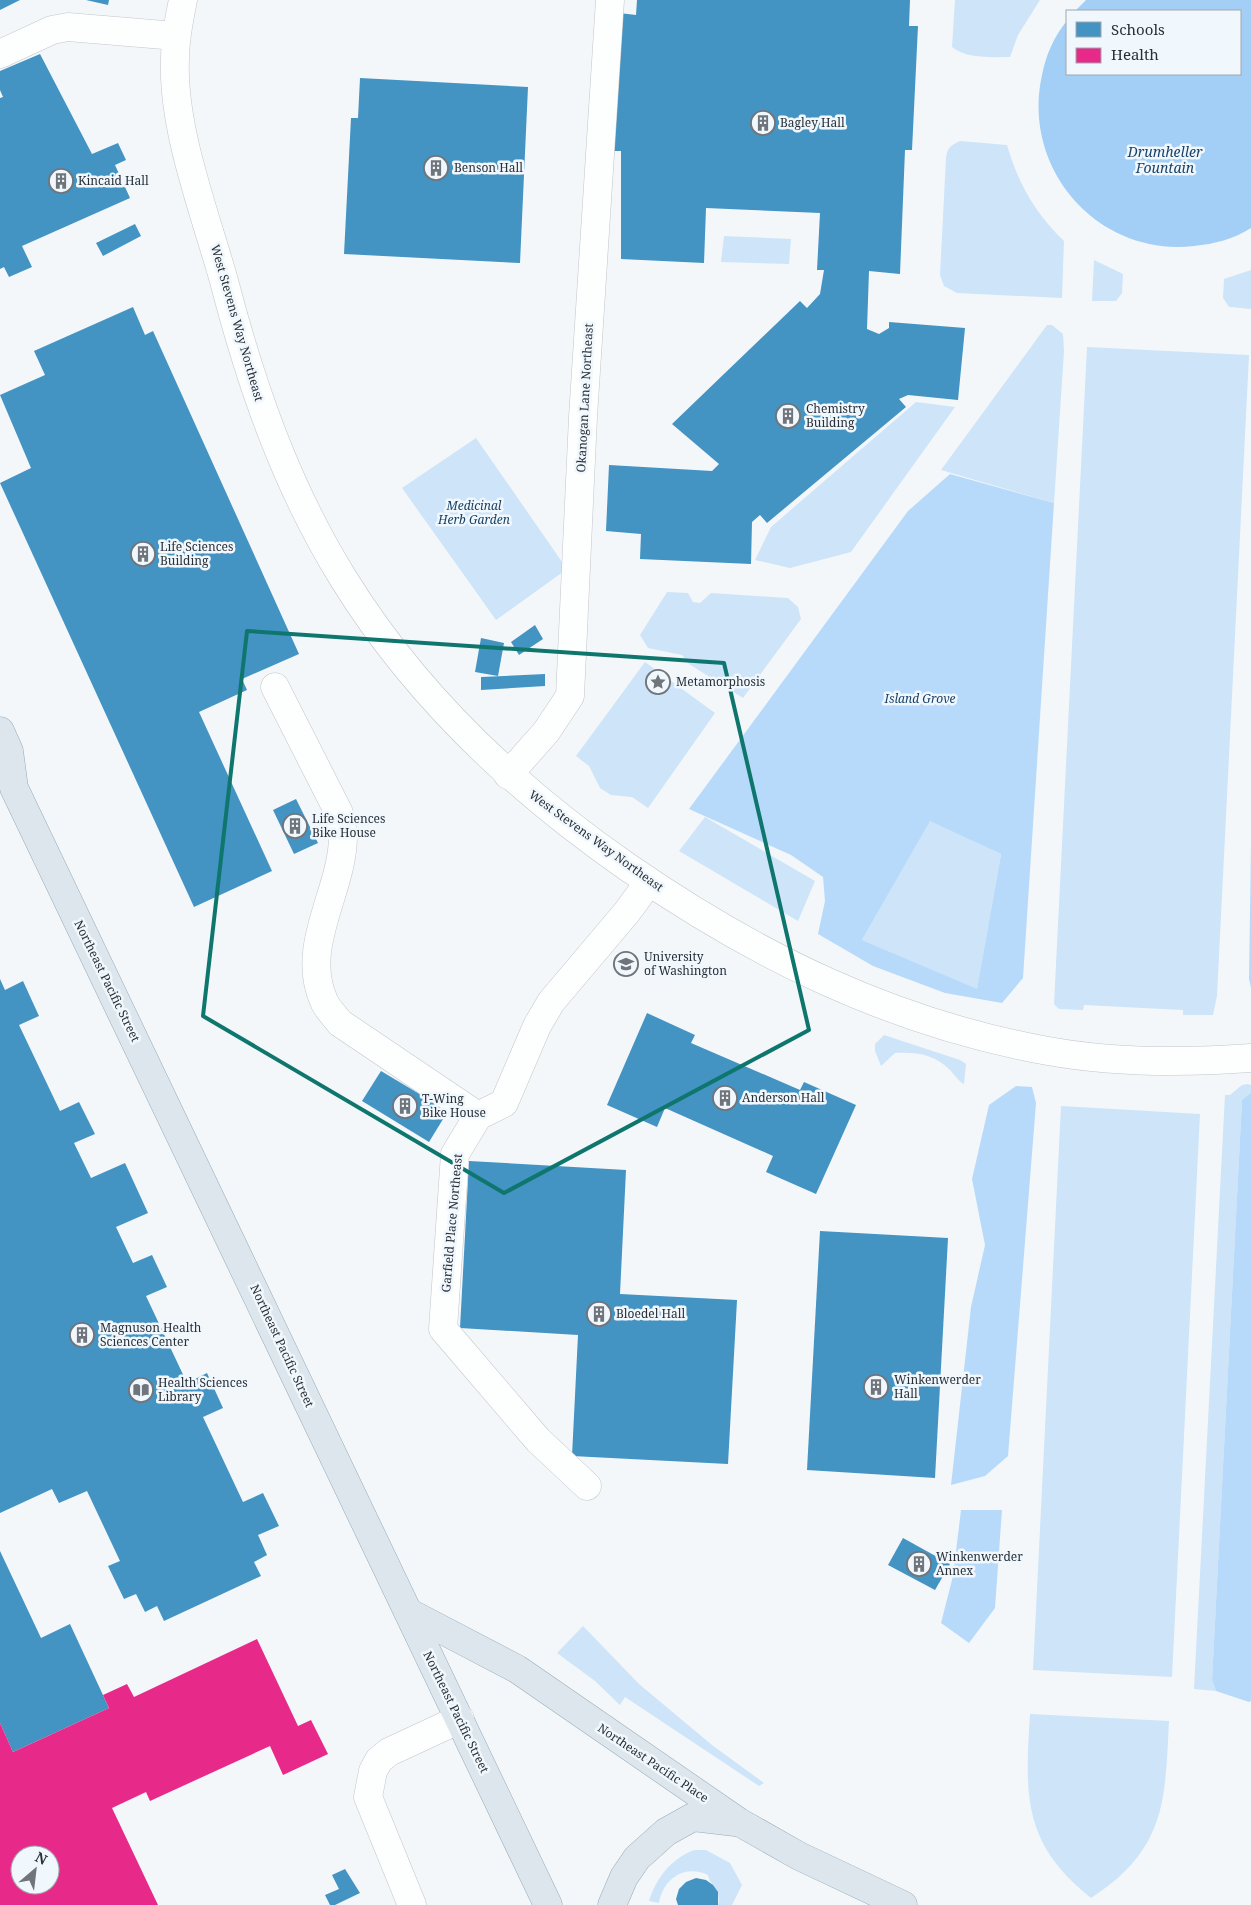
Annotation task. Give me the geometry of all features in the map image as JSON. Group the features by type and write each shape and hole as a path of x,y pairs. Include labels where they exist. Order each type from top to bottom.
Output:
{"main road":[{"name":"Northeast Pacific Street","path":"0,731 9,751 7,784 460,1719 548,1905"},
{"name":"Northeast Pacific Place","path":"408,1612 517,1669 739,1822 799,1856 903,1905"},
{"path":"612,1905 624,1877 637,1858 666,1832 693,1817 739,1822"}],"street":[{"name":"West Stevens Way Northeast","path":"182,0 174,63 186,146 254,389 296,490 343,578 400,661 475,743 508,775 562,820 649,882 727,931 805,973 863,999 930,1022 982,1037 1082,1056 1174,1061 1251,1058"},
{"name":"Okanogan Lane Northeast","path":"508,775 546,732 570,696 583,417 610,0"},
{"path":"0,54 52,30 68,27 176,36"},
{"path":"275,687 338,814 343,835 340,857 316,949 316,976 324,1002 340,1023 478,1116 504,1103 537,1026 550,1002 627,912 649,882"},
{"name":"Garfield Place Northeast","path":"478,1116 455,1154 443,1329 538,1440 587,1486"},
{"path":"412,1905 368,1797 369,1784 379,1760 389,1752 460,1719"}],"highlighted area":[{"path":"247,631 724,663 809,1030 504,1193 203,1016"}],"green space":[{"path":"955,0 1040,0 1018,35 1010,57 995,57 965,54 952,47"},
{"path":"960,141 1007,145 1016,172 1029,197 1044,220 1064,241 1062,298 957,293 944,286 940,275 946,158 950,147"},
{"path":"724,236 791,239 789,264 721,262"},
{"path":"1094,260 1123,274 1122,293 1116,301 1092,301"},
{"path":"1251,270 1251,309 1229,307 1223,298 1224,279"},
{"path":"1047,325 1052,325 1063,334 1064,351 1054,503 941,470"},
{"path":"1087,347 1249,355 1217,996 1213,1015 1183,1015 1183,1010 1084,1005 1083,1010 1059,1009 1054,1004"},
{"path":"916,402 955,407 851,552 790,568 755,560 771,527"},
{"name":"Medicinal Herb Garden","path":"476,438 567,569 496,620 402,488"},
{"name":"Island Grove","path":"950,474 1054,503 1023,978 1002,1003 945,993 873,966 818,934 825,901 823,877 791,855 689,809 908,511","holes":["930,821 1001,854 977,989 862,940"]},
{"path":"667,592 688,593 693,602 700,603 711,593 788,598 798,607 801,619 743,698 689,664 682,655 648,648 640,635"},
{"path":"645,662 715,713 648,808 632,797 611,795 600,788 589,766 576,756"},
{"path":"705,817 815,881 798,921 679,851"},
{"path":"930,820 1001,854 977,990 862,940"},
{"path":"1251,845 1251,988 1249,979"},
{"path":"884,1035 960,1060 966,1064 964,1084 938,1060 925,1055 895,1053 881,1066 875,1051 875,1044"},
{"path":"1242,1085 1251,1085 1251,1093 1242,1101 1212,1680 1216,1691 1194,1689 1225,1095 1230,1095"},
{"path":"1016,1086 1032,1087 1036,1103 1008,1456 985,1476 951,1485 971,1307 985,1245 972,1179 989,1105"},
{"path":"1251,1093 1251,1701 1249,1702 1216,1691 1212,1680 1242,1100"},
{"path":"1061,1106 1200,1114 1172,1677 1033,1670"},
{"path":"961,1510 1002,1510 995,1608 969,1643 941,1623 953,1576"},
{"path":"583,1626 639,1684 712,1745 764,1783 759,1786 625,1697 620,1705 595,1681 557,1653"},
{"path":"1030,1714 1169,1721 1166,1776 1157,1822 1148,1842 1134,1861 1116,1880 1091,1898 1068,1878 1052,1857 1040,1837 1033,1816 1029,1793 1028,1769"},
{"path":"694,1850 706,1850 730,1863 742,1885 732,1905 718,1905 717,1892 708,1875 691,1871 676,1876 670,1881 661,1894 659,1903 649,1901 660,1877 671,1864"}],"water":[{"name":"Drumheller Fountain","path":"1086,0 1251,0 1251,228 1231,238 1209,244 1159,246 1127,237 1098,222 1074,200 1056,173 1043,143 1039,110 1042,75 1046,60 1054,39 1066,22 1066,75 1241,75 1241,10 1076,10"}],"building: Schools":[{"path":"0,0 20,0 0,10"},
{"path":"86,0 109,0 108,5"},
{"path":"637,0 910,0 909,26 918,26 912,150 905,150 900,274 869,271 867,329 879,334 889,328 889,322 965,328 958,400 908,395 899,399 906,407 767,523 760,515 752,522 751,564 640,559 641,534 606,531 609,465 712,471 719,464 672,424 800,301 807,308 820,294 824,270 817,270 820,213 706,208 704,263 621,259 621,151 613,151 619,13 636,15"},
{"name":"Kincaid Hall","path":"40,54 92,154 118,143 126,160 115,165 130,198 22,246 32,267 9,277 4,267 0,269 0,98 3,97 0,90 0,71"},
{"name":"Benson Hall","path":"360,78 528,87 520,263 344,254 351,118 358,118"},
{"path":"135,224 141,236 103,256 96,243"},
{"name":"Life Sciences Building","path":"133,307 145,335 153,331 299,654 242,679 247,690 199,712 272,871 194,907 0,483 31,468 0,395 45,375 34,351"},
{"path":"535,625 543,639 519,655 511,642"},
{"path":"481,638 504,643 498,676 475,672"},
{"path":"545,674 545,686 481,690 481,677"},
{"name":"Life Sciences Bike House","path":"296,799 318,843 294,854 273,810"},
{"name":"Magnuson Health Sciences Center","path":"0,979 5,990 23,981 39,1016 19,1025 60,1111 79,1102 95,1134 74,1143 91,1178 125,1163 148,1213 116,1227 133,1263 152,1255 167,1287 146,1296 187,1383 207,1373 223,1408 203,1417 243,1502 263,1493 279,1526 258,1535 267,1555 254,1562 261,1576 164,1621 157,1606 145,1612 136,1594 124,1599 108,1566 120,1561 87,1491 59,1503 52,1489 0,1513"},
{"name":"Anderson Hall","path":"647,1013 695,1035 691,1043 800,1090 804,1082 856,1105 816,1194 766,1172 773,1156 665,1108 657,1127 607,1105"},
{"name":"T-Wing Bike House","path":"381,1071 448,1111 429,1142 362,1101"},
{"name":"Bloedel Hall","path":"469,1161 626,1170 620,1294 737,1300 728,1464 572,1456 578,1335 460,1328"},
{"name":"Winkenwerder Hall","path":"820,1231 948,1238 935,1478 807,1470"},
{"name":"Winkenwerder Annex","path":"903,1538 950,1564 935,1590 888,1565"},
{"path":"0,1551 41,1638 70,1624 109,1708 13,1752 0,1723"},
{"path":"345,1869 360,1893 335,1905 330,1905 325,1895 339,1889 332,1875"},
{"path":"696,1878 706,1880 713,1885 718,1892 718,1905 678,1905 676,1899 679,1889 686,1882"}],"building: Health":[{"path":"257,1639 298,1726 311,1720 328,1754 283,1775 270,1746 150,1801 146,1792 112,1808 158,1905 0,1905 0,1723 13,1752 109,1708 103,1695 127,1684 134,1697"}],"place":[{"name":"Bagley Hall","path":"763,123"},
{"name":"Benson Hall","path":"436,168"},
{"name":"Kincaid Hall","path":"61,181"},
{"name":"Chemistry Building","path":"788,416"},
{"name":"Life Sciences Building","path":"143,554"},
{"name":"Metamorphosis","path":"658,682"},
{"name":"Life Sciences Bike House","path":"295,826"},
{"name":"University of Washington","path":"626,964"},
{"name":"Anderson Hall","path":"725,1098"},
{"name":"T-Wing Bike House","path":"405,1106"},
{"name":"Bloedel Hall","path":"599,1314"},
{"name":"Magnuson Health Sciences Center","path":"82,1335"},
{"name":"Winkenwerder Hall","path":"876,1387"},
{"name":"Health Sciences Library","path":"141,1390"},
{"name":"Winkenwerder Annex","path":"919,1564"}]}
